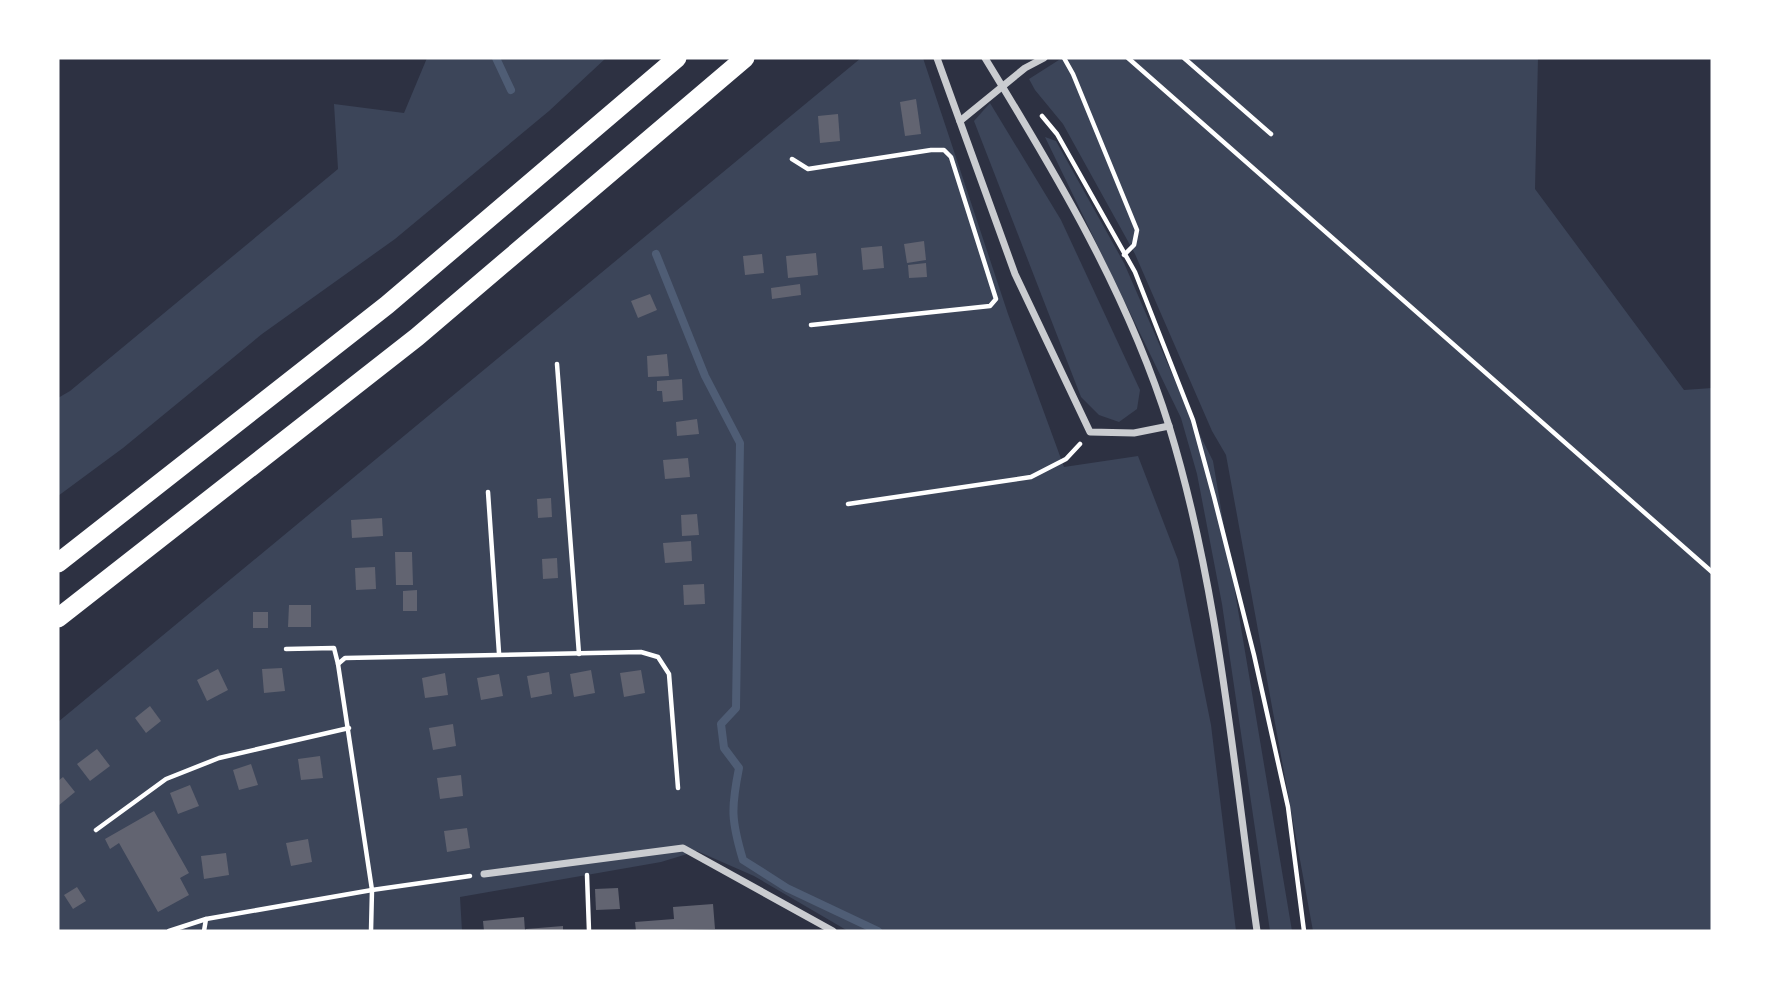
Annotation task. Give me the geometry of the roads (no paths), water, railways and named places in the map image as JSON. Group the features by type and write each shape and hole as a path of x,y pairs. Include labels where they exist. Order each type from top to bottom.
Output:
{"highway":[{"path":"58,563 387,305 677,58"},
{"path":"63,615 417,337 745,58"}],"street":[{"path":"937,58 1015,274 1090,432 1134,433 1169,426"},
{"path":"985,58 1087,232 1131,325 1169,426 1197,531 1214,621 1257,931"},
{"path":"960,121 1025,68 1044,58"},
{"path":"484,874 683,848 833,931"}],"waterway":[{"path":"496,58 511,90"},
{"path":"656,254 705,376 740,443 736,708 721,724 724,748 739,768 734,814 743,860 787,888 878,931"}]}
